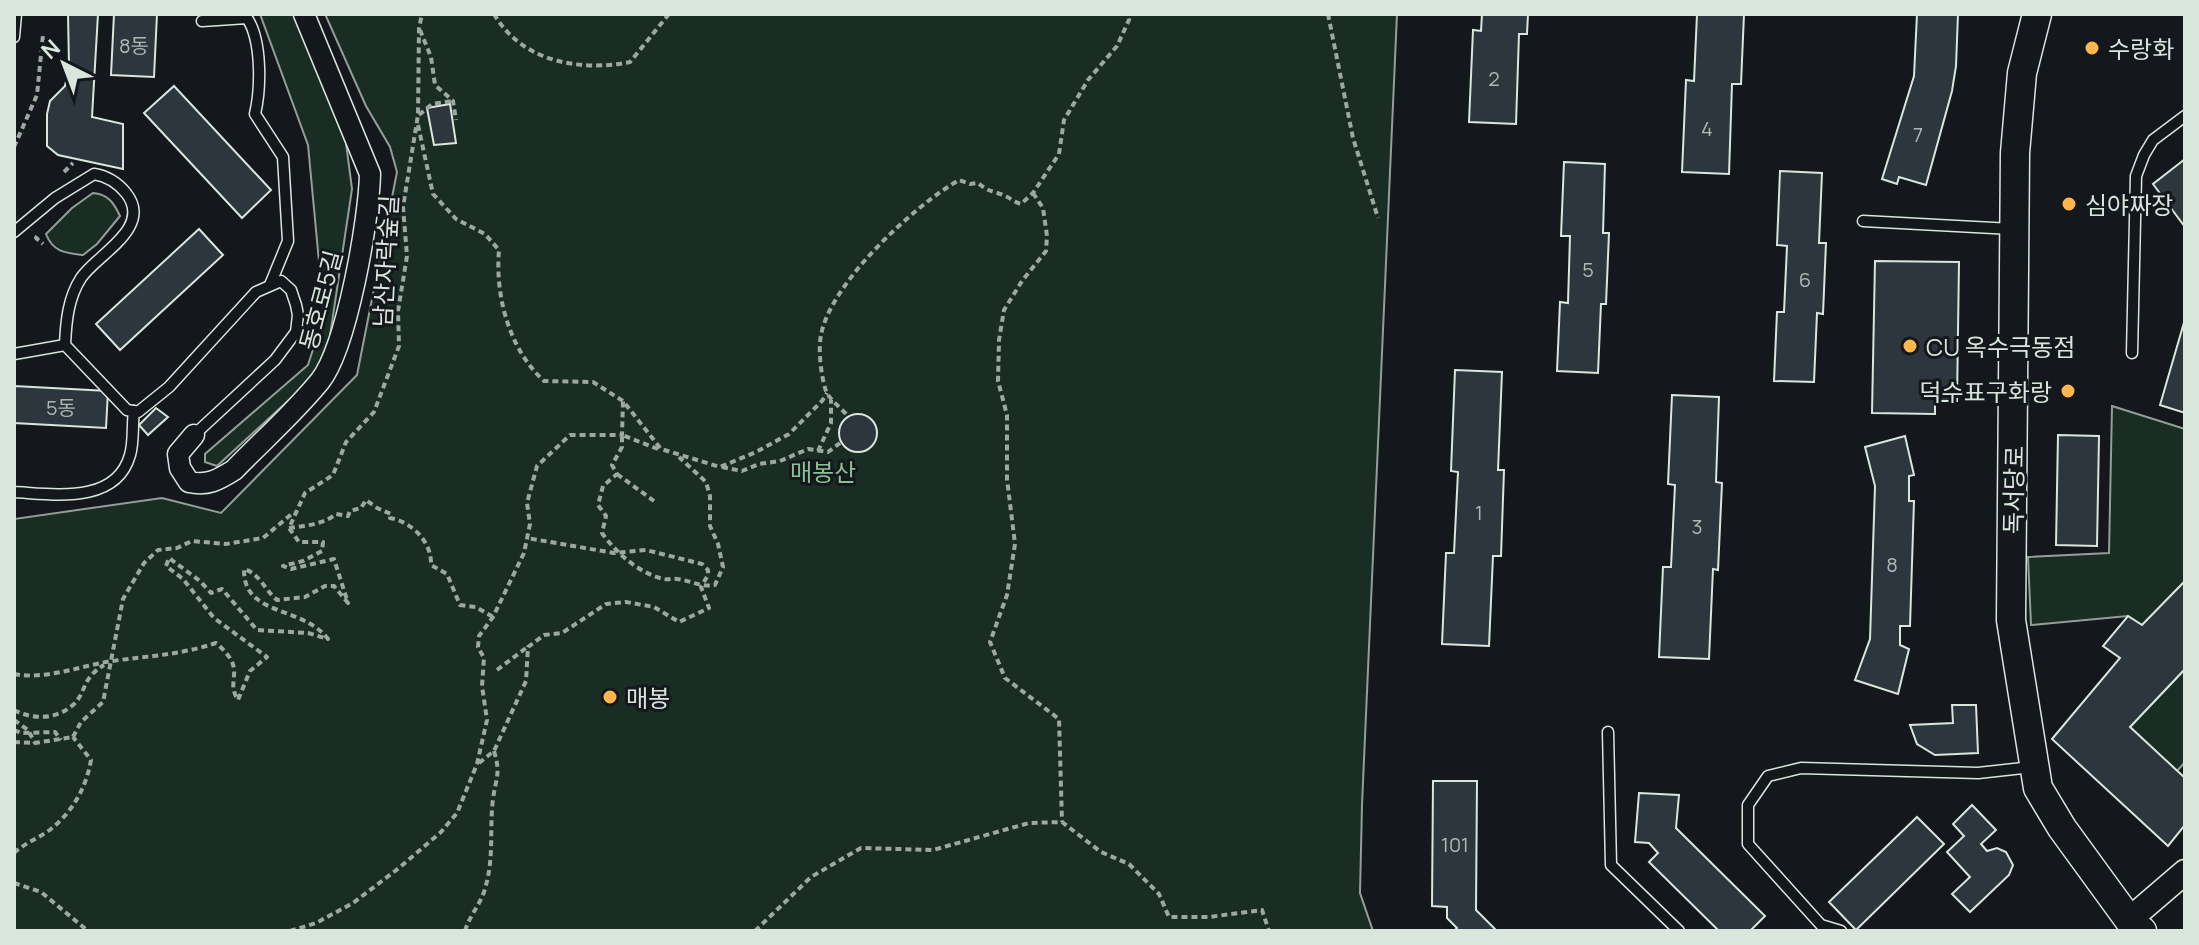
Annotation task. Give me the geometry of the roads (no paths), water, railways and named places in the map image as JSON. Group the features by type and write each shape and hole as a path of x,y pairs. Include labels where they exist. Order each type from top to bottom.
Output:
{"main road":[{"name":"독서당로","path":"2037,14 2022,73 2015,153 2011,620 2038,788 2136,926"}],"street":[{"name":"동호로5길","path":"194,435 178,454 182,473 189,482 203,485 234,470 320,381 335,358 370,200 370,174 304,14"},
{"path":"2136,926 2185,872"}],"lane":[{"path":"14,37 16,14"},
{"path":"202,21 247,18 255,30 259,95 255,114 283,157 288,241 270,285"},
{"path":"2132,353 2136,176 2153,140 2185,116"},
{"path":"14,232 55,198 94,174 117,183 128,196 133,209 128,231 82,276 73,293 65,345 127,410 138,412 169,387 256,292 281,281 291,290 298,315 296,332 275,360 194,435"},
{"path":"1863,221 2014,229"},
{"path":"14,354 65,345"},
{"path":"14,492 80,495 115,481 130,456 134,411"},
{"path":"1608,732 1611,865 1679,931"},
{"path":"1841,931 1818,928 1748,844 1748,805 1768,776 1801,768 1978,773 2034,766"}],"place":[{"name":"수랑화","path":"2092,48"},
{"name":"심야짜장","path":"2069,204"},
{"name":"CU 옥수극동점","path":"1910,346"},
{"name":"덕수표구화랑","path":"2068,391"},
{"name":"매봉","path":"610,697"}],"park label":[{"name":"매봉산","path":"823,471"}]}
